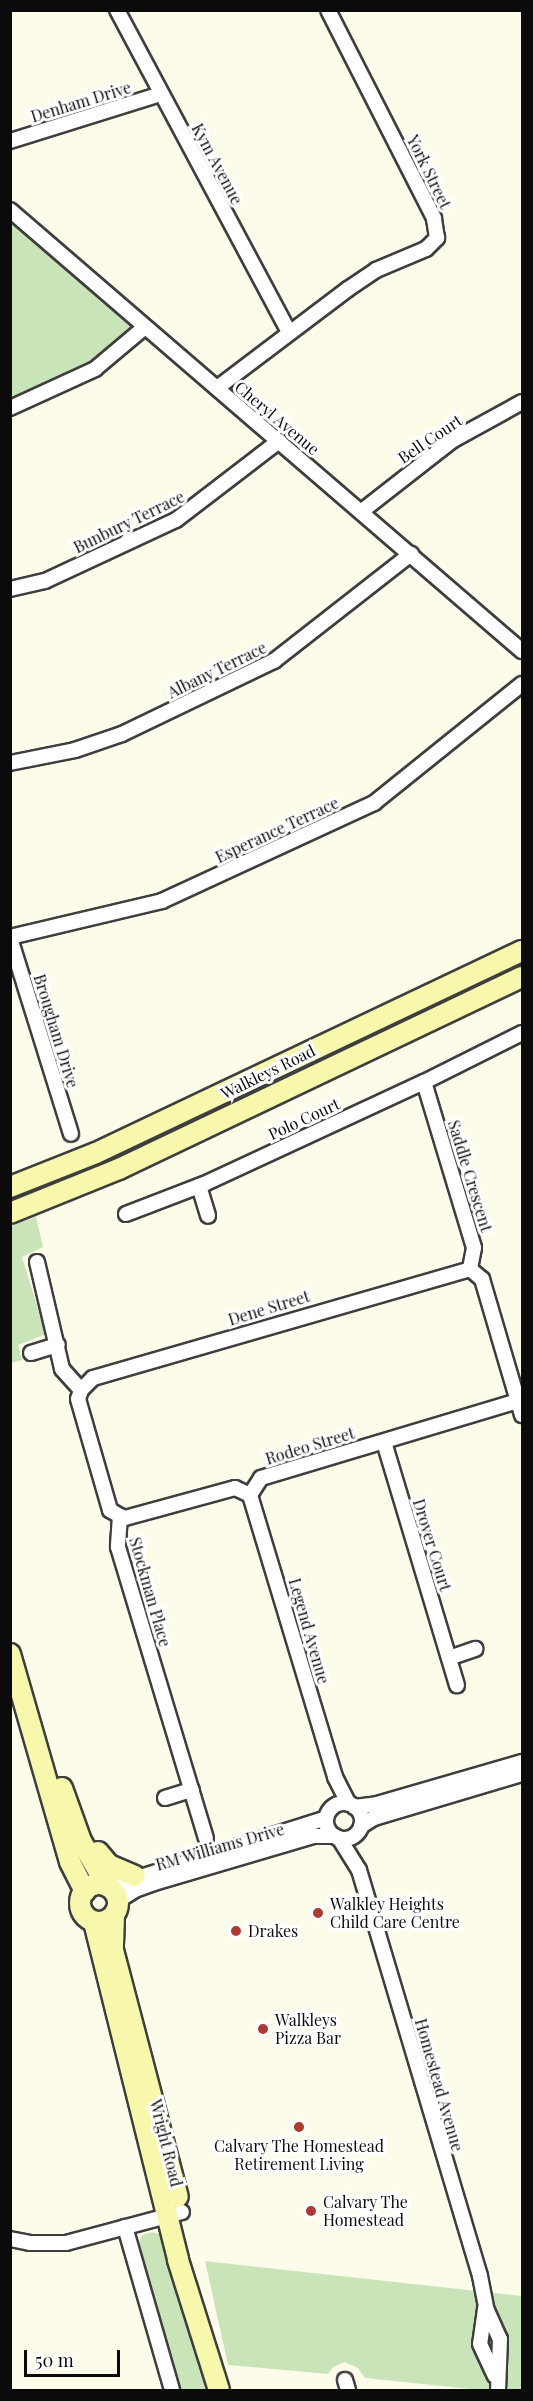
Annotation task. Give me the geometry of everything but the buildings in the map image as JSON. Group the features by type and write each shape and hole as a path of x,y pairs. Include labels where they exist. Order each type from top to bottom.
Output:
{"main road":[{"name":"Walkleys Road","path":"10,1187 96,1153 522,951"},
{"name":"Walkleys Road","path":"10,1213 120,1169 522,977"},
{"path":"10,1654 70,1862 85,1891 82,1911 94,1922 107,1921 112,1898 81,1841 58,1776"},
{"path":"26,1706 58,1776 105,1861 135,1876"},
{"path":"85,1891 98,1884 112,1898"},
{"name":"Wright Road","path":"112,1898 113,1950 168,2150 176,2213 178,2260 216,2382"},
{"name":"Wright Road","path":"94,1922 176,2213"}],"street":[{"name":"Kym Avenue","path":"117,10 289,332"},
{"name":"York Street","path":"217,388 289,332 376,270 432,246 438,231 328,10"},
{"name":"Denham Drive","path":"10,141 161,94"},
{"name":"Cheryl Avenue","path":"10,210 522,651"},
{"path":"10,408 95,369 145,327"},
{"name":"Bell Court","path":"362,511 446,445 522,402"},
{"name":"Bunbury Terrace","path":"10,589 45,581 176,520 279,441"},
{"name":"Albany Terrace","path":"10,763 75,750 113,737 274,661 411,554"},
{"name":"Esperance Terrace","path":"10,937 162,901 374,803 522,684"},
{"name":"Brougham Drive","path":"10,937 71,1134"},
{"path":"424,1082 522,1033"},
{"name":"Polo Court","path":"126,1214 199,1186 424,1082"},
{"name":"Saddle Crescent","path":"424,1082 474,1248 470,1269"},
{"path":"199,1186 208,1216"},
{"path":"37,1262 62,1369 81,1390 78,1399 110,1510 125,1518 235,1488 250,1495"},
{"path":"470,1269 482,1279 522,1415"},
{"name":"Dene Street","path":"81,1390 93,1378 470,1269"},
{"path":"31,1353 58,1345"},
{"name":"Rodeo Street","path":"250,1495 261,1478 518,1401"},
{"name":"Drover Court","path":"384,1442 457,1685"},
{"name":"Legend Avenue","path":"250,1495 334,1777 352,1805"},
{"name":"Stockman Place","path":"120,1516 118,1547 206,1838"},
{"path":"449,1658 475,1649"},
{"path":"522,1762 377,1804 352,1805 329,1813 328,1829 337,1837 359,1830 374,1818 522,1774"},
{"name":"Legend Avenue","path":"329,1813 334,1777"},
{"path":"165,1798 192,1790"},
{"path":"352,1805 361,1816 359,1830"},
{"name":"RM Williams Drive","path":"112,1898 135,1876 329,1813"},
{"name":"Homestead Avenue","path":"359,1830 359,1870 480,2276 486,2308 501,2343 497,2387"},
{"name":"RM Williams Drive","path":"112,1898 314,1836 337,1837"},
{"name":"Homestead Avenue","path":"337,1837 359,1870"},
{"path":"10,2239 43,2244 66,2243 176,2213"},
{"path":"124,2227 172,2391"},
{"name":"Homestead Avenue","path":"486,2308 480,2344 497,2387"}],"green space":[{"path":"10,210 145,327 104,363 10,408"},
{"path":"36,1217 43,1247 22,1257 46,1334 18,1345 22,1360 11,1363 11,1226"},
{"path":"152,2232 162,2235 209,2390 176,2390 136,2249 142,2235"},
{"path":"205,2261 522,2296 522,2390 480,2390 365,2378 358,2368 345,2362 333,2367 328,2374 228,2365"}],"place":[{"name":"Walkley Heights Child Care Centre","path":"318,1913"},
{"name":"Drakes","path":"236,1931"},
{"name":"Walkleys Pizza Bar","path":"263,2029"},
{"name":"Calvary The Homestead Retirement Living","path":"299,2127"},
{"name":"Calvary The Homestead","path":"311,2211"}]}
